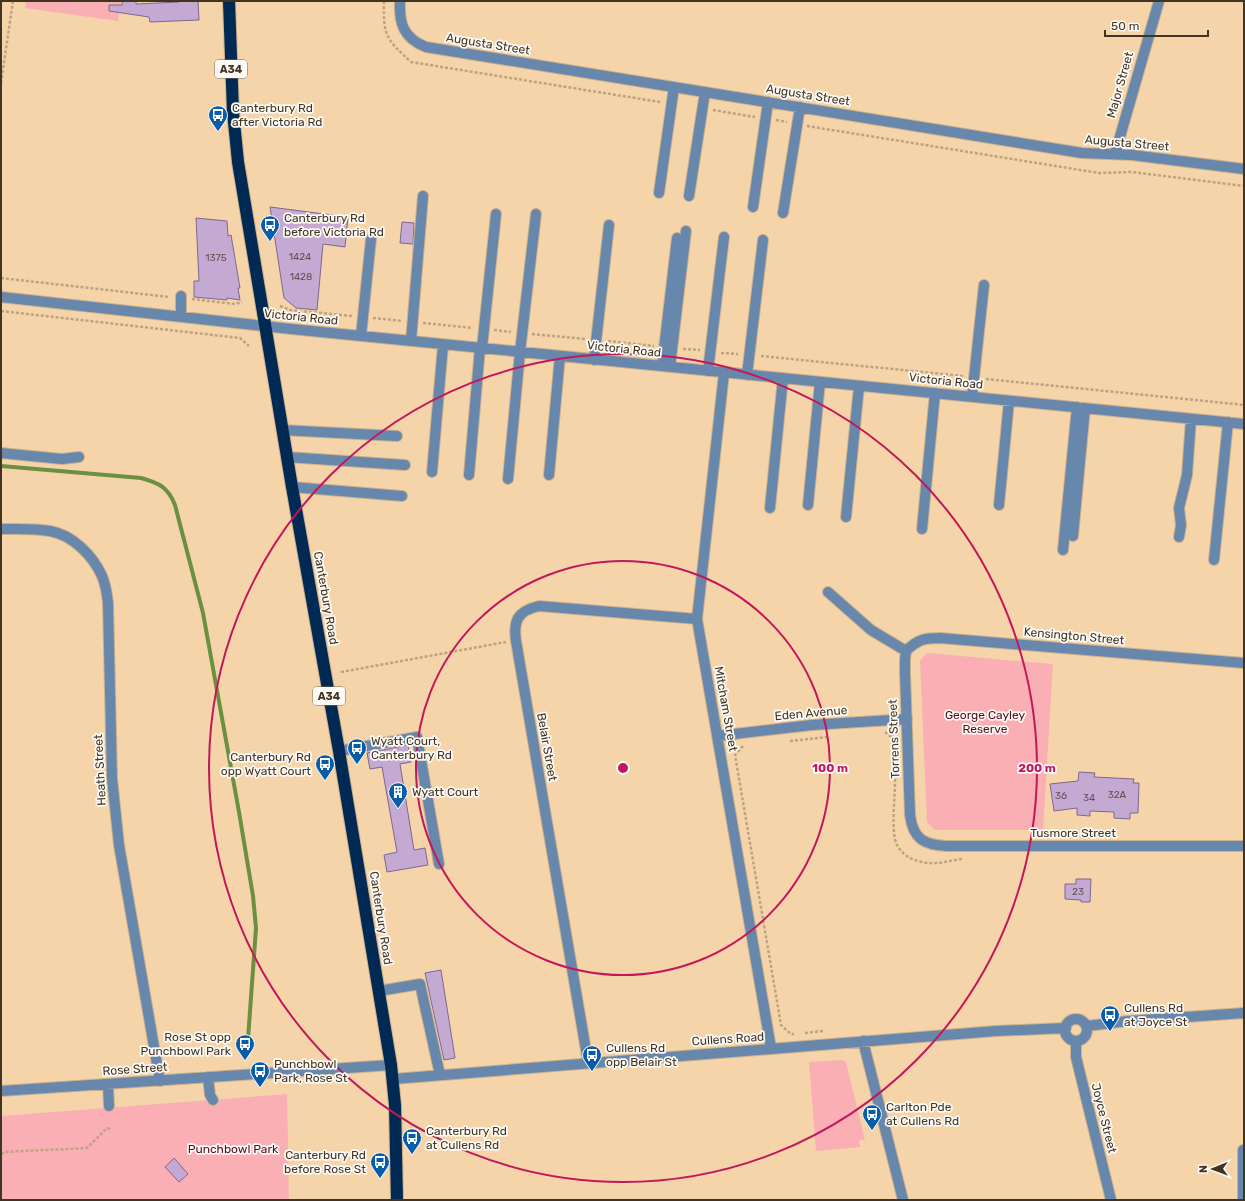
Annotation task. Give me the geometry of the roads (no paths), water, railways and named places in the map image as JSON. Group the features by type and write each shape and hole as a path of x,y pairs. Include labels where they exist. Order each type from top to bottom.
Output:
{"highway":[{"name":"Canterbury Road","path":"229,1 233,112 238,162 282,430 339,751 391,1065 396,1105 398,1200"}],"street":[{"name":"Augusta Street","path":"400,1 400,16 404,30 418,44 426,47 1082,152 1132,155 1244,169"},
{"name":"Major Street","path":"1115,154 1159,1"},
{"path":"658,193 674,87"},
{"path":"689,196 705,92"},
{"path":"753,207 768,102"},
{"path":"783,213 800,107"},
{"path":"411,341 423,196"},
{"path":"469,475 496,214"},
{"path":"508,479 520,352 536,214"},
{"path":"594,360 609,225"},
{"path":"666,367 686,231"},
{"path":"708,371 724,237"},
{"path":"666,367 677,238"},
{"path":"361,336 371,239"},
{"path":"747,375 763,240"},
{"path":"972,397 984,285"},
{"name":"Victoria Road","path":"1,297 594,360 1244,424"},
{"path":"181,297 181,317"},
{"path":"432,472 444,344"},
{"path":"549,475 560,356"},
{"name":"Mitcham Street","path":"724,373 697,619 771,1048"},
{"path":"770,508 782,378"},
{"path":"808,505 820,382"},
{"path":"846,517 859,386"},
{"path":"922,529 935,393"},
{"path":"999,505 1009,401"},
{"path":"1073,536 1081,408"},
{"path":"1063,550 1081,408"},
{"path":"1179,537 1181,525 1179,508 1186,475 1191,419"},
{"path":"1214,560 1228,422"},
{"path":"282,430 397,436"},
{"path":"1,453 62,459 79,457"},
{"path":"287,457 405,465"},
{"path":"292,487 402,496"},
{"name":"Heath Street","path":"1,529 52,531 63,535 85,551 95,563 106,588 108,603 112,778 115,812 119,845 160,1081"},
{"path":"828,592 871,630 906,651"},
{"name":"Belair Street","path":"588,1062 516,640 515,630 517,620 522,613 529,608 538,606 697,619"},
{"name":"Kensington Street","path":"906,651 919,640 940,638 1244,663"},
{"name":"Torrens Street","path":"906,651 906,719 911,825"},
{"name":"Eden Avenue","path":"717,736 812,724 906,719"},
{"path":"339,751 418,737 439,864"},
{"name":"Tusmore Street","path":"911,825 915,834 921,840 928,844 937,846 1244,846"},
{"path":"379,991 420,984 440,1075"},
{"path":"1087,1026 1128,1021 1244,1014"},
{"path":"1073,1019 1081,1020 1087,1026 1088,1032 1085,1038 1076,1042 1070,1040 1065,1031 1066,1028 1073,1019"},
{"name":"Cullens Road","path":"393,1079 588,1062 863,1041 996,1031 1066,1028"},
{"path":"863,1041 903,1200"},
{"name":"Joyce Street","path":"1076,1042 1076,1057 1111,1200"},
{"name":"Rose Street","path":"1,1091 391,1065"},
{"path":"208,1077 210,1095 213,1100"},
{"path":"108,1084 109,1106"},
{"path":"1243,1150 1243,1200"}],"waterway":[{"path":"1,466 141,478 158,484 166,490 175,505 203,613 253,896 256,928 247,1053"}],"place":[{"name":"Canterbury Rd after Victoria Rd","path":"218,132"},
{"name":"Canterbury Rd before Victoria Rd","path":"270,242"},
{"name":"Wyatt Court, Canterbury Rd","path":"357,765"},
{"name":"Canterbury Rd opp Wyatt Court","path":"325,781"},
{"name":"Wyatt Court","path":"398,809"},
{"name":"Cullens Rd at Joyce St","path":"1110,1032"},
{"name":"Rose St opp Punchbowl Park","path":"245,1061"},
{"name":"Cullens Rd opp Belair St","path":"592,1072"},
{"name":"Punchbowl Park, Rose St","path":"260,1088"},
{"name":"Carlton Pde at Cullens Rd","path":"872,1131"},
{"name":"Canterbury Rd at Cullens Rd","path":"412,1155"},
{"name":"Canterbury Rd before Rose St","path":"380,1179"}],"park label":[{"name":"George Cayley Reserve","path":"985,722"},
{"name":"Punchbowl Park","path":"233,1149"}]}
